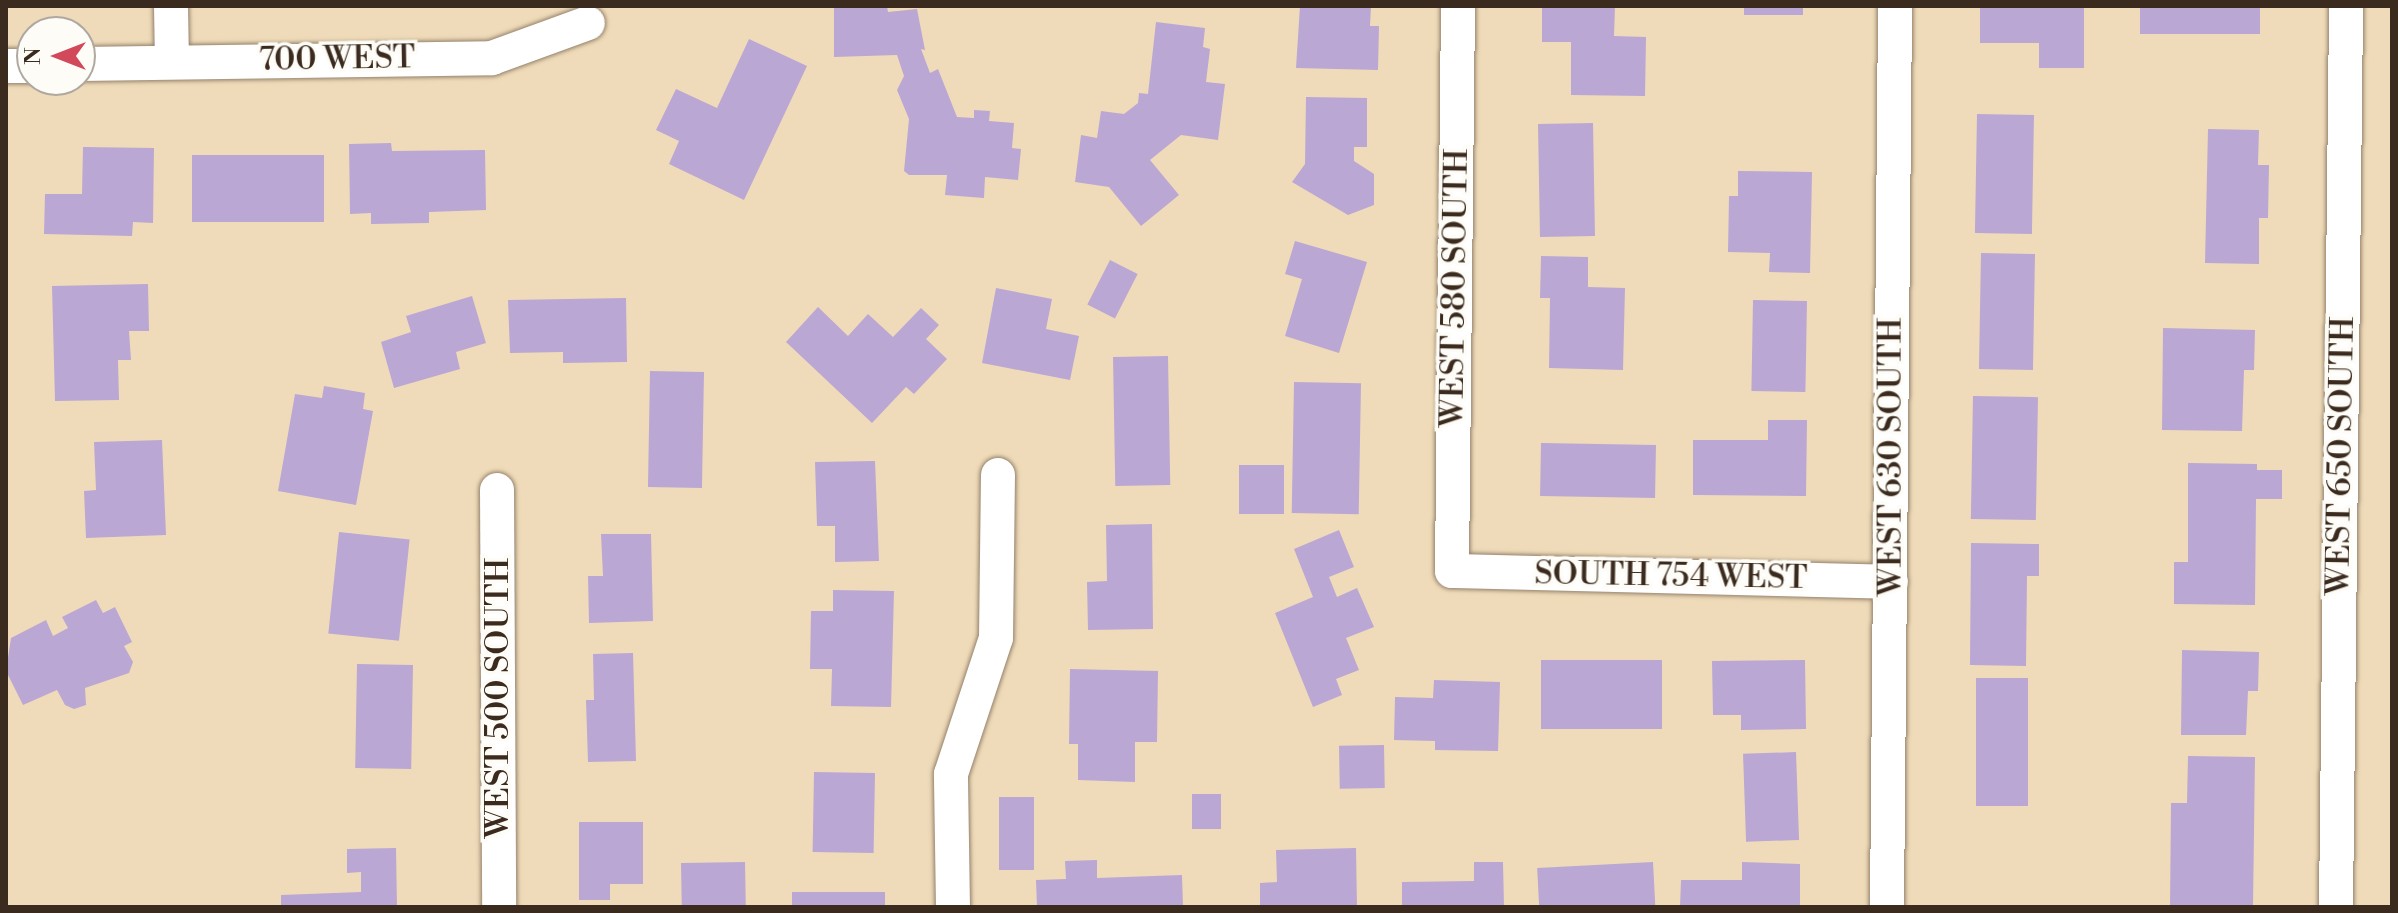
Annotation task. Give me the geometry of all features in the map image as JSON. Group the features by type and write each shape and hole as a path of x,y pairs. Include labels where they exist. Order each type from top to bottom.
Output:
{"street":[{"path":"171,6 172,61"},
{"name":"WEST 580 SOUTH","path":"1452,571 1458,6"},
{"name":"WEST 630 SOUTH","path":"1887,907 1895,6"},
{"name":"WEST 650 SOUTH","path":"2336,907 2346,6"},
{"name":"700 WEST","path":"96,63 492,58 588,23"},
{"path":"953,907 951,774 996,638 998,475"},
{"name":"WEST 500 SOUTH","path":"497,490 499,907"},
{"name":"SOUTH 754 WEST","path":"1452,571 1891,582"}],"building":[{"path":"834,6 887,6 888,12 917,9 925,50 921,49 930,73 938,69 957,117 974,118 974,110 990,111 989,121 1014,123 1012,148 1021,149 1018,180 985,177 984,198 945,195 947,175 909,175 904,171 909,119 897,90 904,76 897,55 834,57"},
{"path":"1300,6 1371,6 1370,26 1379,26 1378,70 1296,68"},
{"path":"1542,6 1615,6 1614,36 1646,37 1645,96 1571,95 1571,42 1542,42"},
{"path":"1744,6 1803,6 1803,15 1744,15"},
{"path":"1980,6 2084,6 2084,68 2039,68 2039,43 1980,43"},
{"path":"2140,6 2260,6 2260,34 2140,34"},
{"path":"1156,22 1205,28 1203,47 1210,49 1206,82 1225,84 1218,140 1181,135 1150,160 1179,195 1141,226 1109,187 1075,182 1081,135 1097,138 1101,111 1124,114 1138,103 1139,93 1148,94"},
{"path":"749,39 807,66 744,200 669,164 679,141 656,130 676,89 717,108"},
{"path":"1306,97 1367,98 1367,147 1354,147 1354,161 1374,174 1374,205 1348,215 1292,182 1305,164"},
{"path":"1977,114 2034,115 2032,234 1975,233"},
{"path":"1593,123 1595,236 1540,237 1538,124"},
{"path":"2208,129 2259,130 2258,165 2269,165 2268,218 2259,218 2259,264 2205,263"},
{"path":"391,143 392,151 485,150 486,210 429,212 429,223 371,224 371,213 350,214 349,144"},
{"path":"83,147 154,148 153,223 133,222 132,236 44,234 45,194 82,194"},
{"path":"192,155 324,155 324,222 192,222"},
{"path":"1738,171 1812,172 1810,273 1769,272 1770,253 1728,252 1729,196 1738,196"},
{"path":"1295,241 1367,262 1339,353 1285,336 1302,279 1285,274"},
{"path":"1981,253 2035,254 2033,370 1979,369"},
{"path":"1541,256 1588,257 1588,287 1625,288 1623,370 1549,368 1550,298 1540,298"},
{"path":"1110,260 1138,274 1115,319 1087,305"},
{"path":"148,284 149,331 129,331 131,360 118,360 119,400 55,401 52,286"},
{"path":"996,288 1052,299 1046,329 1079,336 1070,380 982,363"},
{"path":"472,296 486,343 456,352 460,369 394,388 381,342 411,332 406,316"},
{"path":"626,298 627,362 563,363 563,352 510,353 508,300"},
{"path":"1753,300 1807,301 1805,392 1751,391"},
{"path":"818,307 848,336 868,314 893,337 921,308 939,325 926,339 947,359 914,394 906,387 872,423 786,342"},
{"path":"2163,328 2255,330 2254,370 2244,370 2242,431 2162,430"},
{"path":"1168,356 1170,485 1115,486 1113,357"},
{"path":"650,371 704,372 702,488 648,487"},
{"path":"1294,382 1361,383 1359,514 1292,513"},
{"path":"324,386 365,393 363,409 373,411 356,505 278,491 295,394 322,398"},
{"path":"1973,396 2038,397 2036,520 1971,519"},
{"path":"1768,420 1807,420 1806,496 1693,495 1693,440 1768,440"},
{"path":"162,440 166,535 86,538 84,491 96,490 94,442"},
{"path":"1541,443 1656,445 1655,498 1540,496"},
{"path":"875,461 879,561 835,562 835,526 817,526 815,462"},
{"path":"2188,463 2257,464 2257,470 2282,470 2282,499 2256,499 2255,605 2174,604 2174,562 2188,562"},
{"path":"1239,465 1284,465 1284,514 1239,514"},
{"path":"1152,524 1153,629 1088,630 1087,582 1107,581 1106,525"},
{"path":"1339,530 1354,567 1329,577 1337,597 1357,588 1374,627 1346,638 1359,670 1336,679 1342,695 1313,707 1275,613 1313,597 1294,549"},
{"path":"339,532 410,539 399,641 328,633"},
{"path":"601,534 651,534 653,621 589,623 588,576 603,576"},
{"path":"1971,543 2039,544 2039,576 2027,576 2026,666 1970,665"},
{"path":"833,590 894,591 891,707 831,706 832,669 810,669 811,611 833,611"},
{"path":"96,600 103,613 115,607 132,642 124,646 133,662 129,673 85,688 86,705 74,709 65,705 57,690 23,705 6,671 11,638 46,620 53,636 68,628 62,617"},
{"path":"2182,650 2259,652 2258,691 2248,691 2246,735 2181,735"},
{"path":"633,653 636,761 588,762 586,700 594,700 593,654"},
{"path":"1541,660 1662,660 1662,729 1541,729"},
{"path":"1805,660 1806,729 1741,730 1741,715 1713,715 1712,661"},
{"path":"357,664 413,665 411,769 355,768"},
{"path":"1070,669 1158,671 1157,742 1135,742 1135,782 1078,780 1078,744 1069,744"},
{"path":"1976,678 2028,678 2028,806 1976,806"},
{"path":"1434,680 1500,682 1498,751 1435,750 1435,741 1394,740 1395,697 1433,698"},
{"path":"1384,745 1385,788 1340,789 1339,746"},
{"path":"1796,752 1799,840 1746,842 1743,754"},
{"path":"2188,756 2255,757 2253,907 2170,907 2171,803 2187,803"},
{"path":"814,772 875,773 874,853 813,852"},
{"path":"1192,794 1221,794 1221,829 1192,829"},
{"path":"999,797 1034,797 1034,870 999,870"},
{"path":"579,822 643,822 643,884 610,884 610,900 579,900"},
{"path":"396,848 397,907 281,907 281,895 361,892 361,872 347,873 347,849"},
{"path":"1356,848 1357,907 1260,907 1260,883 1277,882 1276,850"},
{"path":"1097,860 1097,878 1182,875 1183,907 1037,907 1036,880 1066,879 1065,861"},
{"path":"745,862 746,907 682,907 681,863"},
{"path":"1474,862 1503,862 1504,907 1402,907 1402,882 1474,881"},
{"path":"1653,862 1655,907 1539,907 1537,868"},
{"path":"1742,862 1800,864 1800,907 1680,907 1681,880 1742,880"},
{"path":"792,892 885,892 885,907 792,907"}]}
